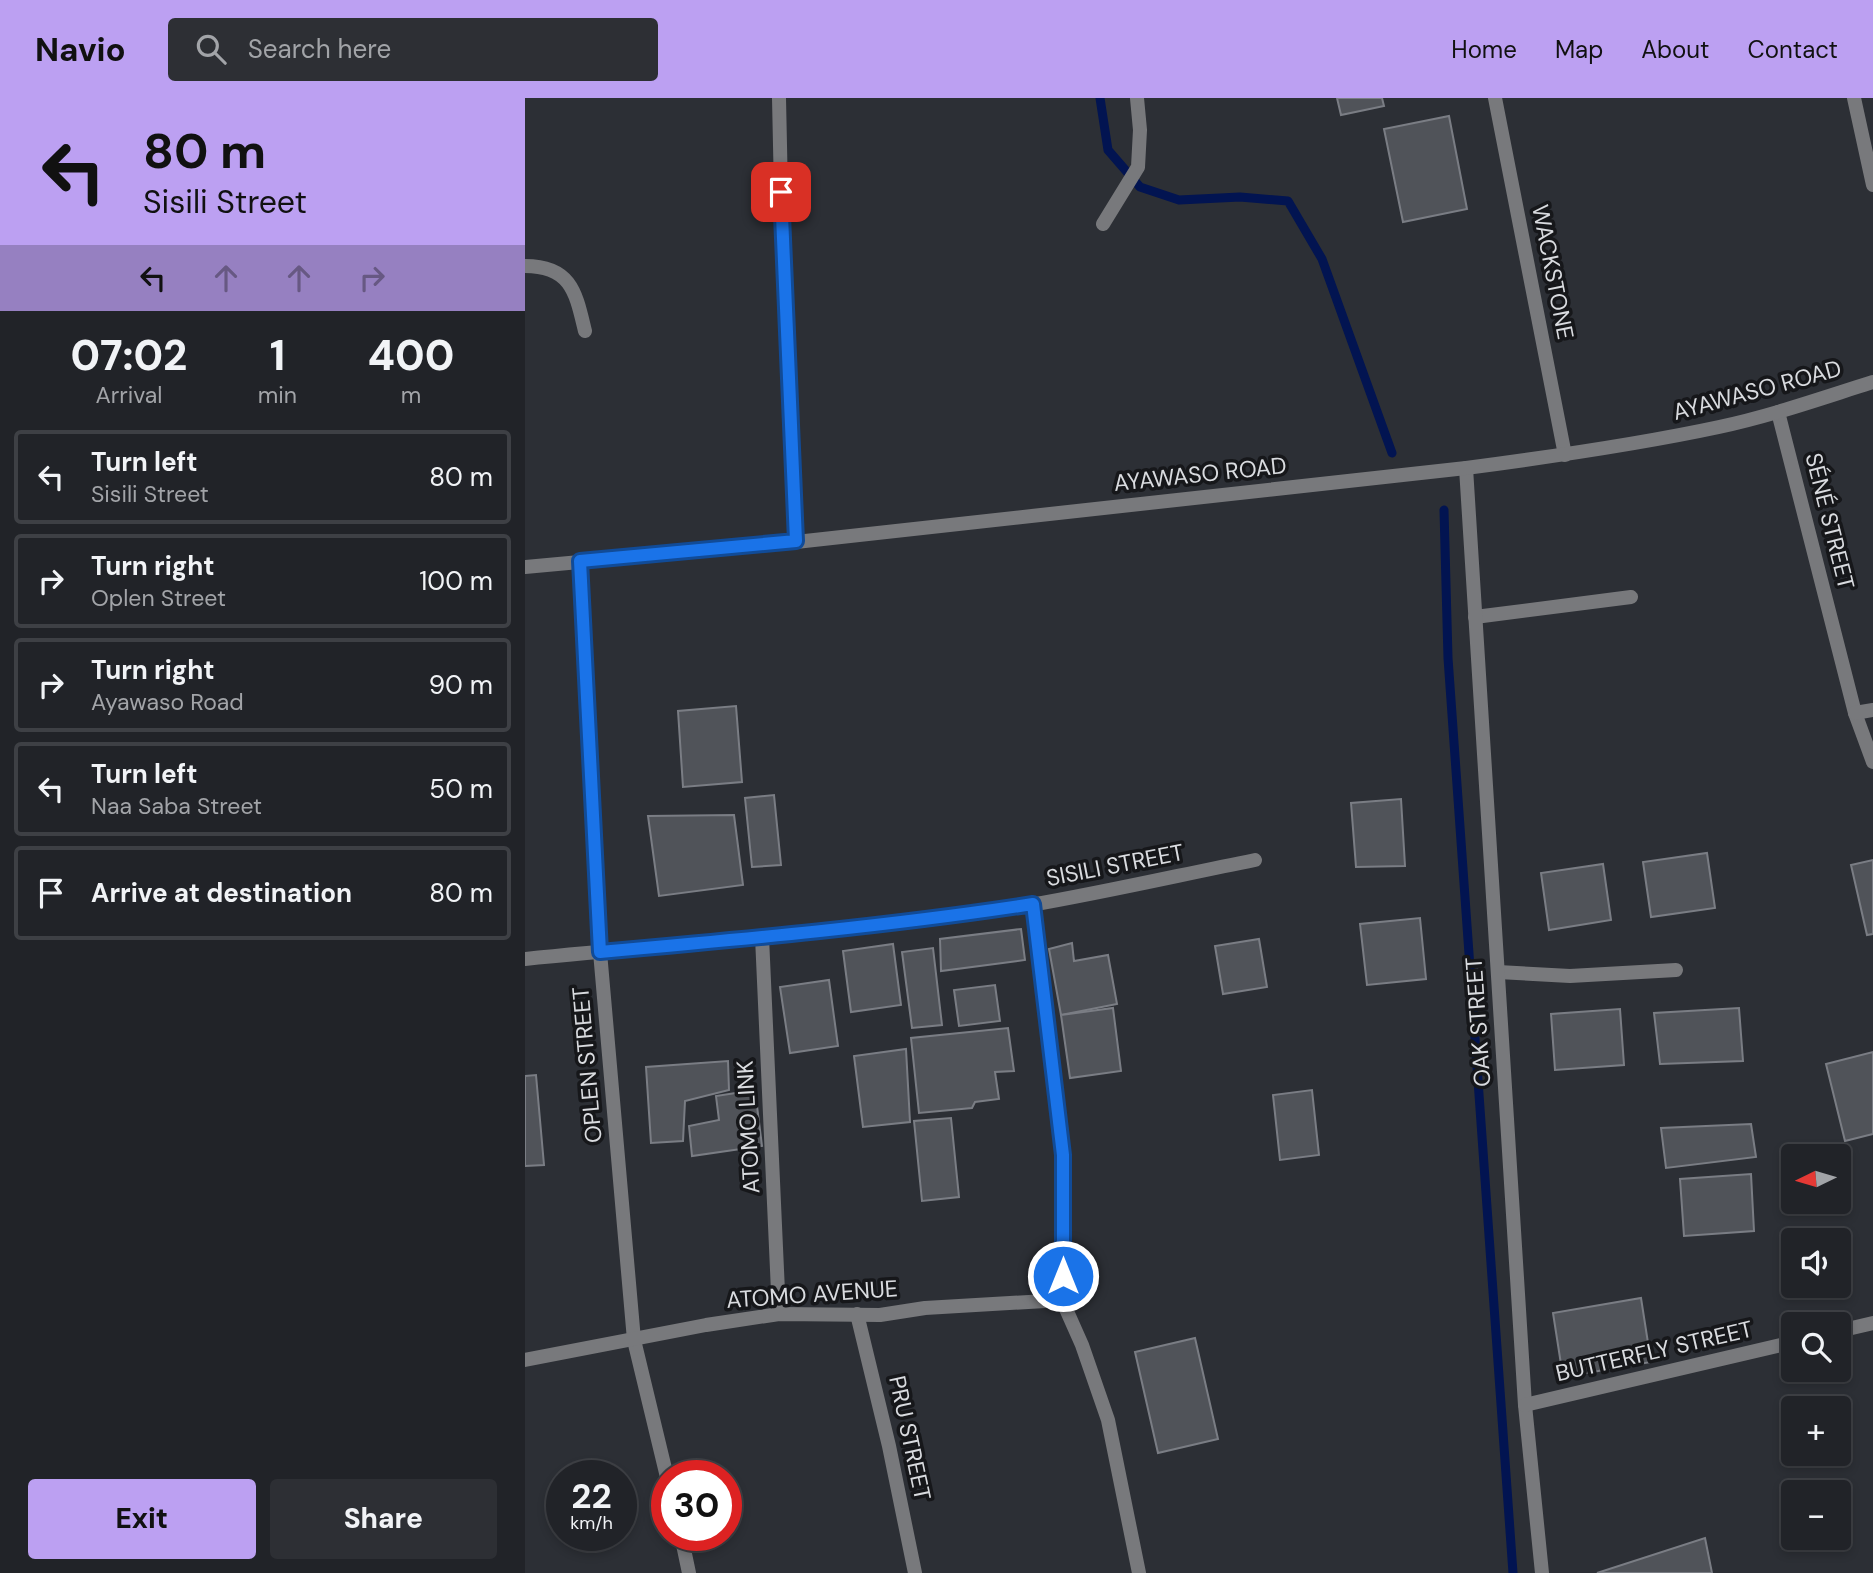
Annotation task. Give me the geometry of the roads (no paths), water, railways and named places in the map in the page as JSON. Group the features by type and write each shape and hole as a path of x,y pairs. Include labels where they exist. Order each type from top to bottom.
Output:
{"street":[{"path":"779,98 781,206 796,541"},
{"path":"1103,224 1138,167 1140,130 1137,98"},
{"name":"WACKSTONE","path":"1495,98 1565,455"},
{"path":"1854,98 1873,185"},
{"path":"525,266 552,271 567,281 576,293 585,331"},
{"name":"AYAWASO ROAD","path":"525,567 796,541 1565,455 1666,438 1778,412 1873,382"},
{"name":"SÉNÉ STREET","path":"1778,412 1855,713 1873,762"},
{"name":"OAK STREET","path":"1466,468 1525,1405 1542,1573"},
{"name":"OPLEN STREET","path":"580,561 600,952 634,1340 663,1460"},
{"path":"1475,617 1631,597"},
{"path":"1855,713 1873,710"},
{"name":"SISILI STREET","path":"525,960 942,917 1033,904 1255,860"},
{"path":"1033,904 1063,1155 1062,1300 1082,1345 1108,1420 1139,1573"},
{"name":"ATOMO LINK","path":"762,937 779,1314"},
{"path":"1498,972 1570,976 1676,970"},
{"name":"ATOMO AVENUE","path":"525,1360 706,1325 779,1314 880,1315 925,1308 1062,1300"},
{"name":"PRU STREET","path":"857,1314 889,1446 915,1573"},
{"path":"1851,1328 1873,1323"},
{"name":"BUTTERFLY STREET","path":"1525,1405 1781,1345"},
{"path":"684,1551 689,1573"}],"waterway":[{"path":"1100,98 1108,150 1140,187 1179,200 1240,197 1288,201 1322,259 1392,453"},
{"path":"1444,510 1448,658 1513,1573"}]}
